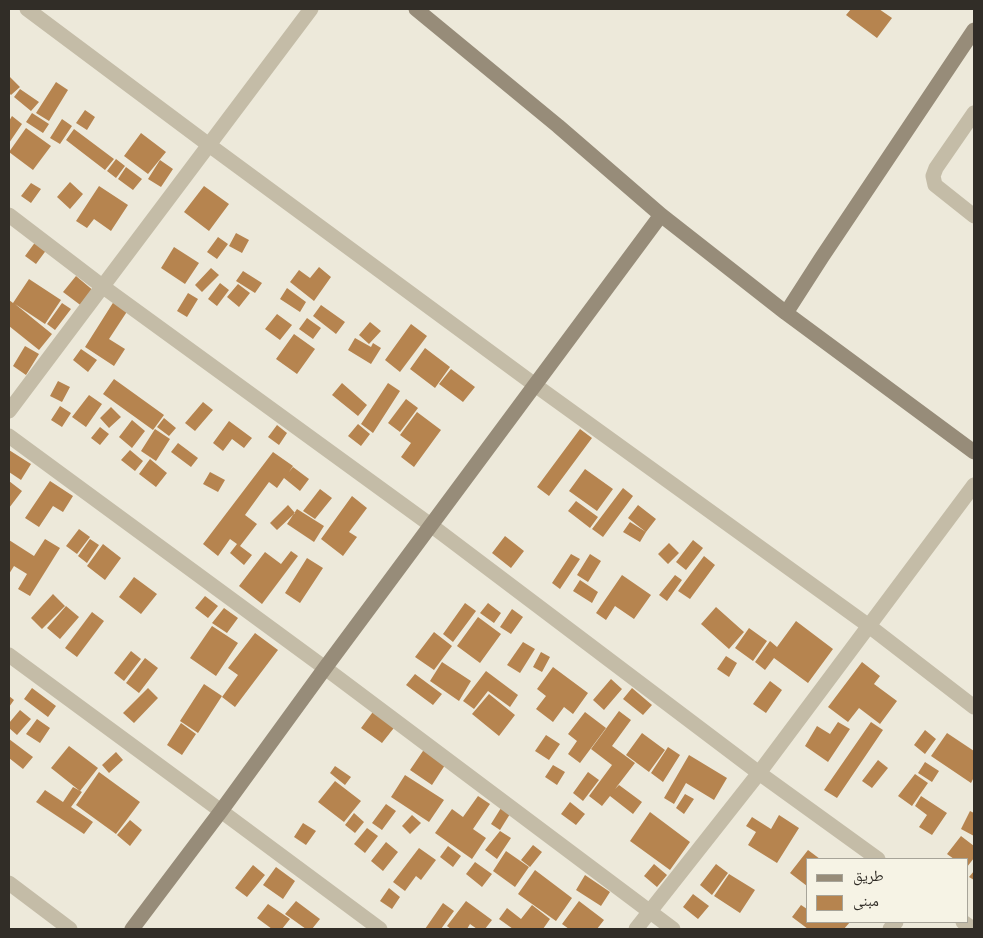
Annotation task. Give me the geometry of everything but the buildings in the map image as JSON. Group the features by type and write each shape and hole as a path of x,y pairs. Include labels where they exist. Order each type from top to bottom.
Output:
{"street":[{"path":"27,9 208,146 869,626 974,707"},
{"path":"9,411 311,9"},
{"path":"416,9 558,126 661,215 786,313 974,452"},
{"path":"786,313 974,30"},
{"path":"974,113 936,168 933,176 934,185 974,216"},
{"path":"9,215 102,286 432,526 759,773 877,858"},
{"path":"132,929 661,215"},
{"path":"9,436 325,668 673,929"},
{"path":"636,929 759,773 974,485"},
{"path":"9,655 380,929"},
{"path":"9,883 70,929"}]}
